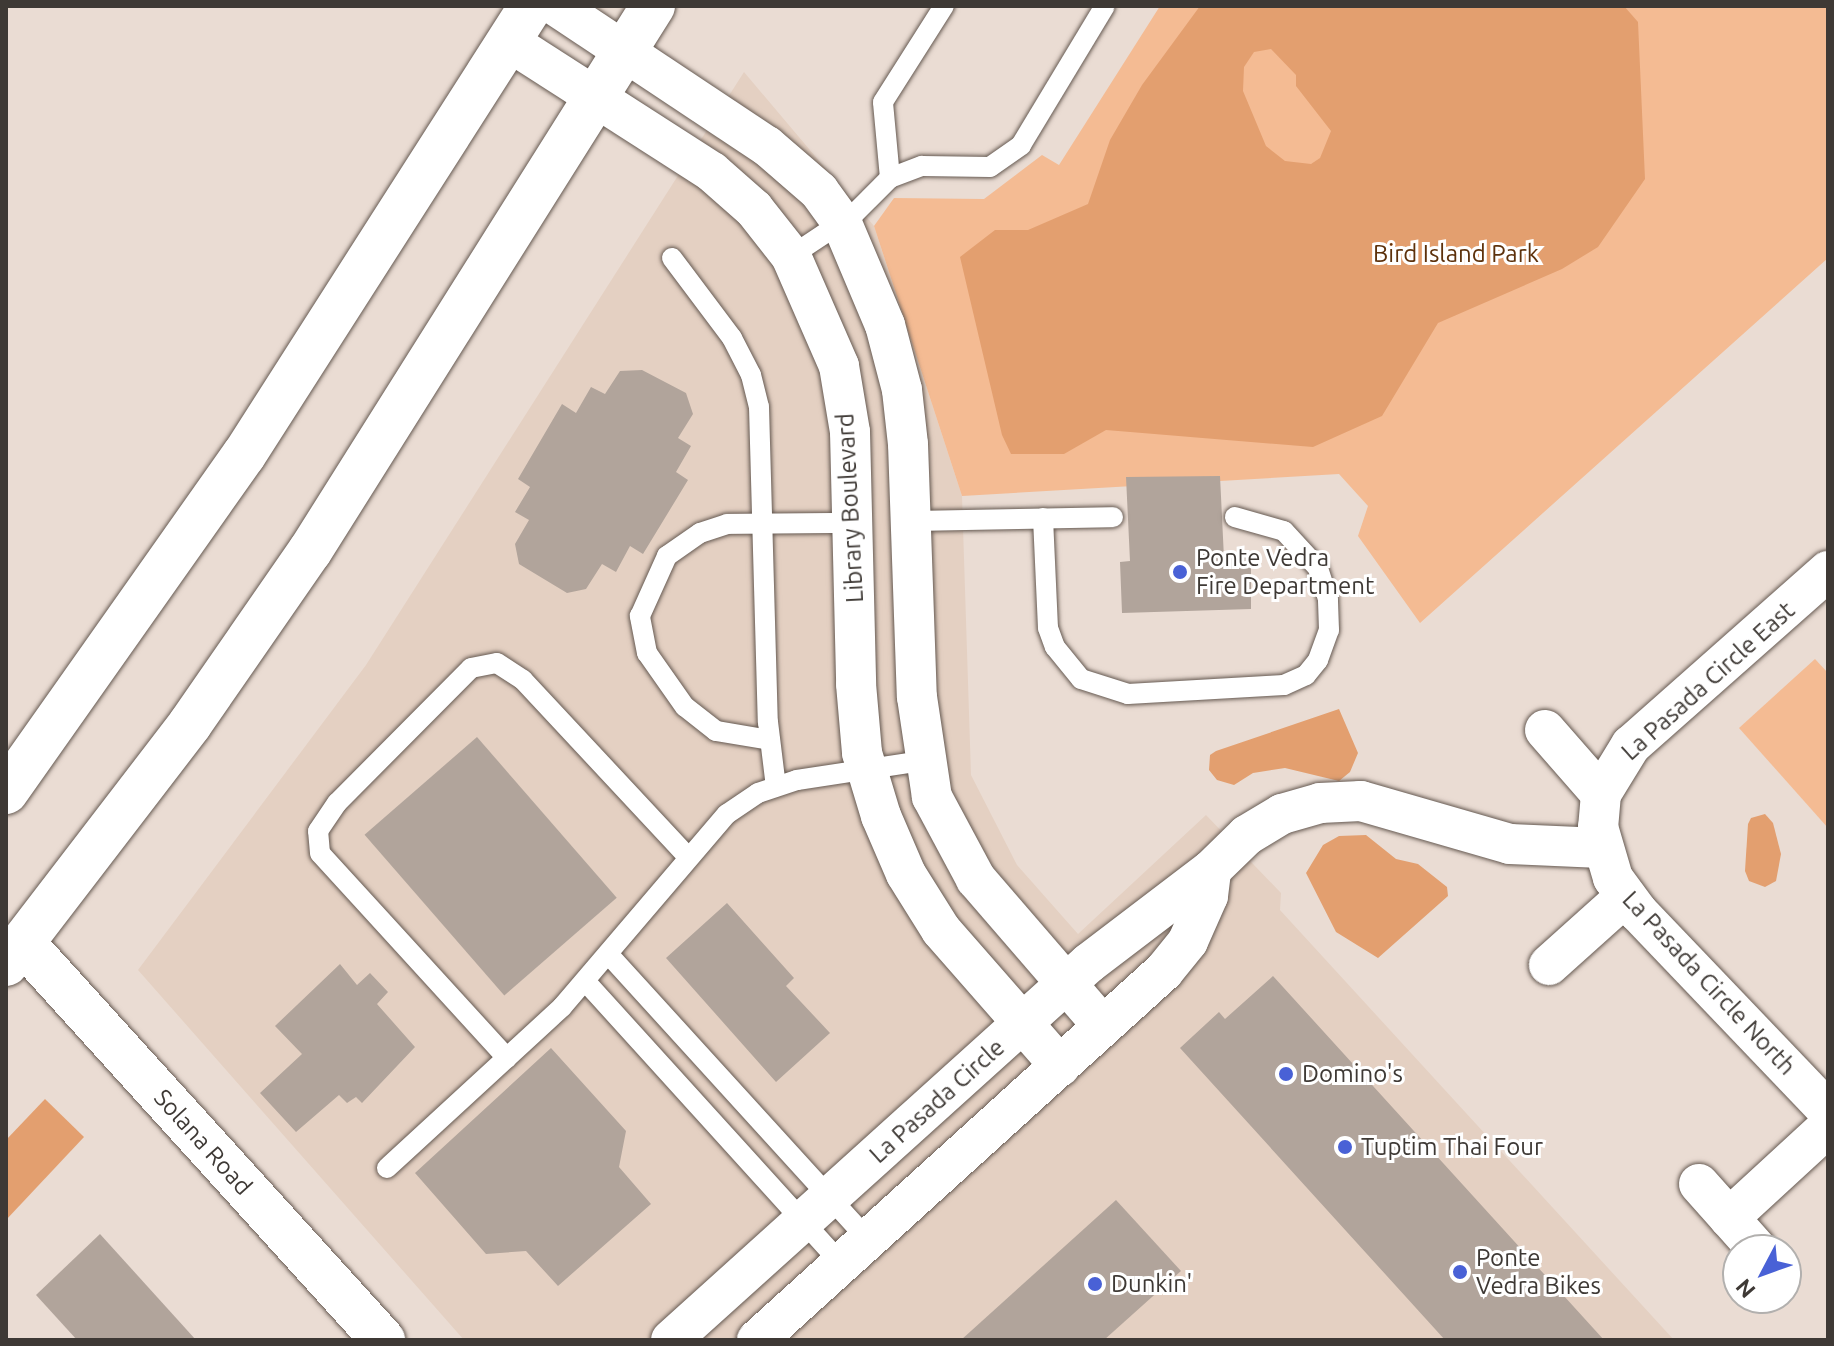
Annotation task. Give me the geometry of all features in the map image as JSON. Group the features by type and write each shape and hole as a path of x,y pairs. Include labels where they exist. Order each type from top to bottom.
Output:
{"main road":[{"path":"12,944 190,724 310,551 653,6"},
{"path":"6,792 244,455 520,24"},
{"name":"Solana Road","path":"12,944 383,1340"}],"street":[{"path":"556,6 628,49 767,146 819,191 841,221 885,325 902,390 911,521 917,697 932,797 976,879 1103,1026"},
{"name":"Library Boulevard","path":"520,24 596,95 712,172 754,209 791,256 839,366 850,432 856,684 866,768 906,874 941,930 1060,1066"},
{"path":"852,523 911,521"},
{"name":"La Pasada Circle East","path":"1601,794 1631,745 1820,594"},
{"path":"1545,730 1601,794 1601,848"},
{"name":"La Pasada Circle","path":"671,1340 1066,984 1155,908 1211,870 1247,835 1282,814 1320,803 1361,801 1510,844 1601,848"},
{"name":"La Pasada Circle North","path":"1601,848 1626,896 1828,1111"},
{"path":"757,1340 1164,971 1188,941 1208,896 1211,870"},
{"path":"1549,965 1626,896"},
{"path":"1729,1218 1828,1127"},
{"path":"1699,1184 1743,1234"}],"lane":[{"path":"890,178 883,102 944,6"},
{"path":"791,256 841,221 890,178 922,166 990,167 1021,145 1105,6"},
{"path":"672,258 710,304 751,375 759,407 770,740 776,787"},
{"path":"911,521 1113,517"},
{"path":"1043,518 1048,628 1055,647 1065,666 1081,679 1128,694 1284,685 1306,675 1318,660 1329,630 1328,599 1318,568 1284,531 1235,517"},
{"path":"770,740 716,731 685,707 647,653 640,616 667,556 700,533 727,524 852,523"},
{"path":"507,1058 320,853 318,831 337,803 471,668 497,663 523,680 688,857"},
{"path":"387,1168 586,982 727,814 776,787 866,768 927,760"},
{"path":"610,956 706,1062 817,1210 855,1252"},
{"path":"586,982 682,1086 817,1210 855,1252"},
{"path":"682,1086 706,1062"}],"shaded area":[{"path":"1200,6 1624,6 1638,22 1645,179 1598,247 1562,269 1438,323 1382,416 1313,447 1106,430 1064,454 1011,454 1002,435 960,257 995,230 1028,230 1088,204 1110,140 1142,85","holes":["1271,49 1296,75 1296,86 1331,131 1320,158 1311,164 1285,161 1266,146 1243,91 1244,67 1254,52"]},
{"path":"744,72 874,226 962,496 971,775 1017,865 1078,934 1206,815 1281,893 1280,910 1674,1340 464,1340 138,970 366,665"},
{"path":"1339,709 1358,753 1350,772 1339,781 1285,768 1253,773 1234,785 1217,780 1209,770 1210,755 1216,751"},
{"path":"1765,814 1773,823 1781,854 1776,881 1765,887 1749,881 1745,871 1748,824 1751,818"},
{"path":"1366,835 1396,859 1418,864 1447,887 1448,896 1378,958 1336,932 1306,873 1323,845 1339,836"},
{"path":"45,1099 84,1137 6,1220 6,1140"}],"green space":[{"name":"Bird Island Park","path":"1160,6 1828,6 1828,258 1420,623 1358,536 1368,506 1339,474 962,496 874,226 894,198 984,199 1042,155 1059,165"},
{"path":"1815,659 1828,673 1828,828 1739,728"}],"building":[{"path":"642,370 686,393 693,414 678,438 691,446 676,472 688,480 643,554 630,546 616,572 602,564 586,589 567,593 519,564 515,544 529,520 515,512 530,487 518,479 562,404 576,413 591,387 605,394 620,371"},
{"path":"1220,476 1224,558 1251,556 1251,609 1122,613 1120,562 1130,561 1126,477"},
{"path":"477,737 617,898 504,996 365,835"},
{"path":"727,903 794,978 786,986 830,1033 776,1082 666,958"},
{"path":"340,964 357,985 370,973 388,992 377,1004 415,1047 362,1103 356,1097 347,1103 339,1095 296,1132 260,1093 302,1054 275,1026"},
{"path":"1273,976 1604,1340 1445,1340 1180,1048 1219,1012 1225,1019"},
{"path":"551,1048 626,1131 619,1167 651,1204 558,1286 526,1251 486,1254 415,1173"},
{"path":"1116,1200 1181,1271 1104,1340 961,1340"},
{"path":"100,1234 196,1340 77,1340 36,1295"}],"place":[{"name":"Ponte Vedra Fire Department","path":"1180,572"},
{"name":"Domino's","path":"1286,1074"},
{"name":"Tuptim Thai Four","path":"1345,1147"},
{"name":"Ponte Vedra Bikes","path":"1460,1272"},
{"name":"Dunkin'","path":"1095,1284"}]}
